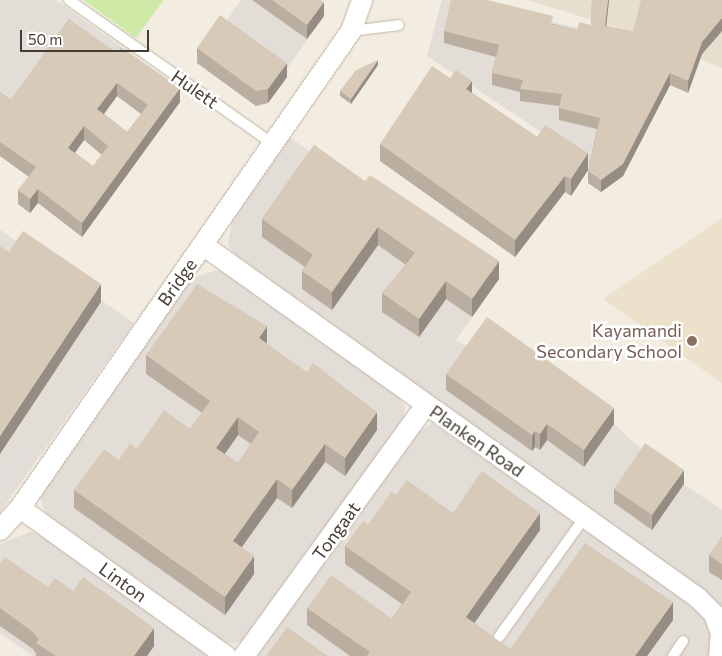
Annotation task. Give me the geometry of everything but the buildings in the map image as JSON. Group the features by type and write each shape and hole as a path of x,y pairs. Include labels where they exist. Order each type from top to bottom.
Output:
{"street":[{"name":"Bridge","path":"0,530 20,508 351,31 362,0"},
{"name":"Planken Road","path":"203,245 585,517 714,614 721,633 719,656"},
{"name":"Tongaat","path":"244,656 426,405"},
{"name":"Linton","path":"20,508 226,656"}],"lane":[{"name":"Hulett","path":"69,0 273,144"},
{"path":"351,31 399,25"},
{"path":"499,637 585,517"},
{"path":"673,656 683,641"}],"shaded area":[{"path":"0,0 56,0 123,48 28,176 0,156"},
{"path":"241,0 301,0 324,16 283,74 287,77 268,103 256,106 197,63"},
{"path":"442,0 463,0 660,48 603,173 427,56"},
{"path":"528,0 722,0 722,68 637,34"},
{"path":"290,138 499,279 456,340 614,424 641,449 638,453 722,510 722,607 237,259 228,244 232,220"},
{"name":"Kayamandi Secondary School","path":"722,218 722,383 603,299"},
{"path":"0,230 134,323 0,512"},
{"path":"216,270 228,273 399,396 405,408 403,423 248,639 234,644 221,641 46,515 41,501 41,493 192,278"},
{"path":"432,423 700,608 711,626 709,656 257,656 414,435"},
{"path":"33,449 0,499 0,478 18,451"},
{"path":"30,532 43,536 210,656 33,656 0,633 0,544"}],"green space":[{"path":"84,0 164,0 136,38"}],"place":[{"name":"Kayamandi Secondary School","path":"692,341"}]}
